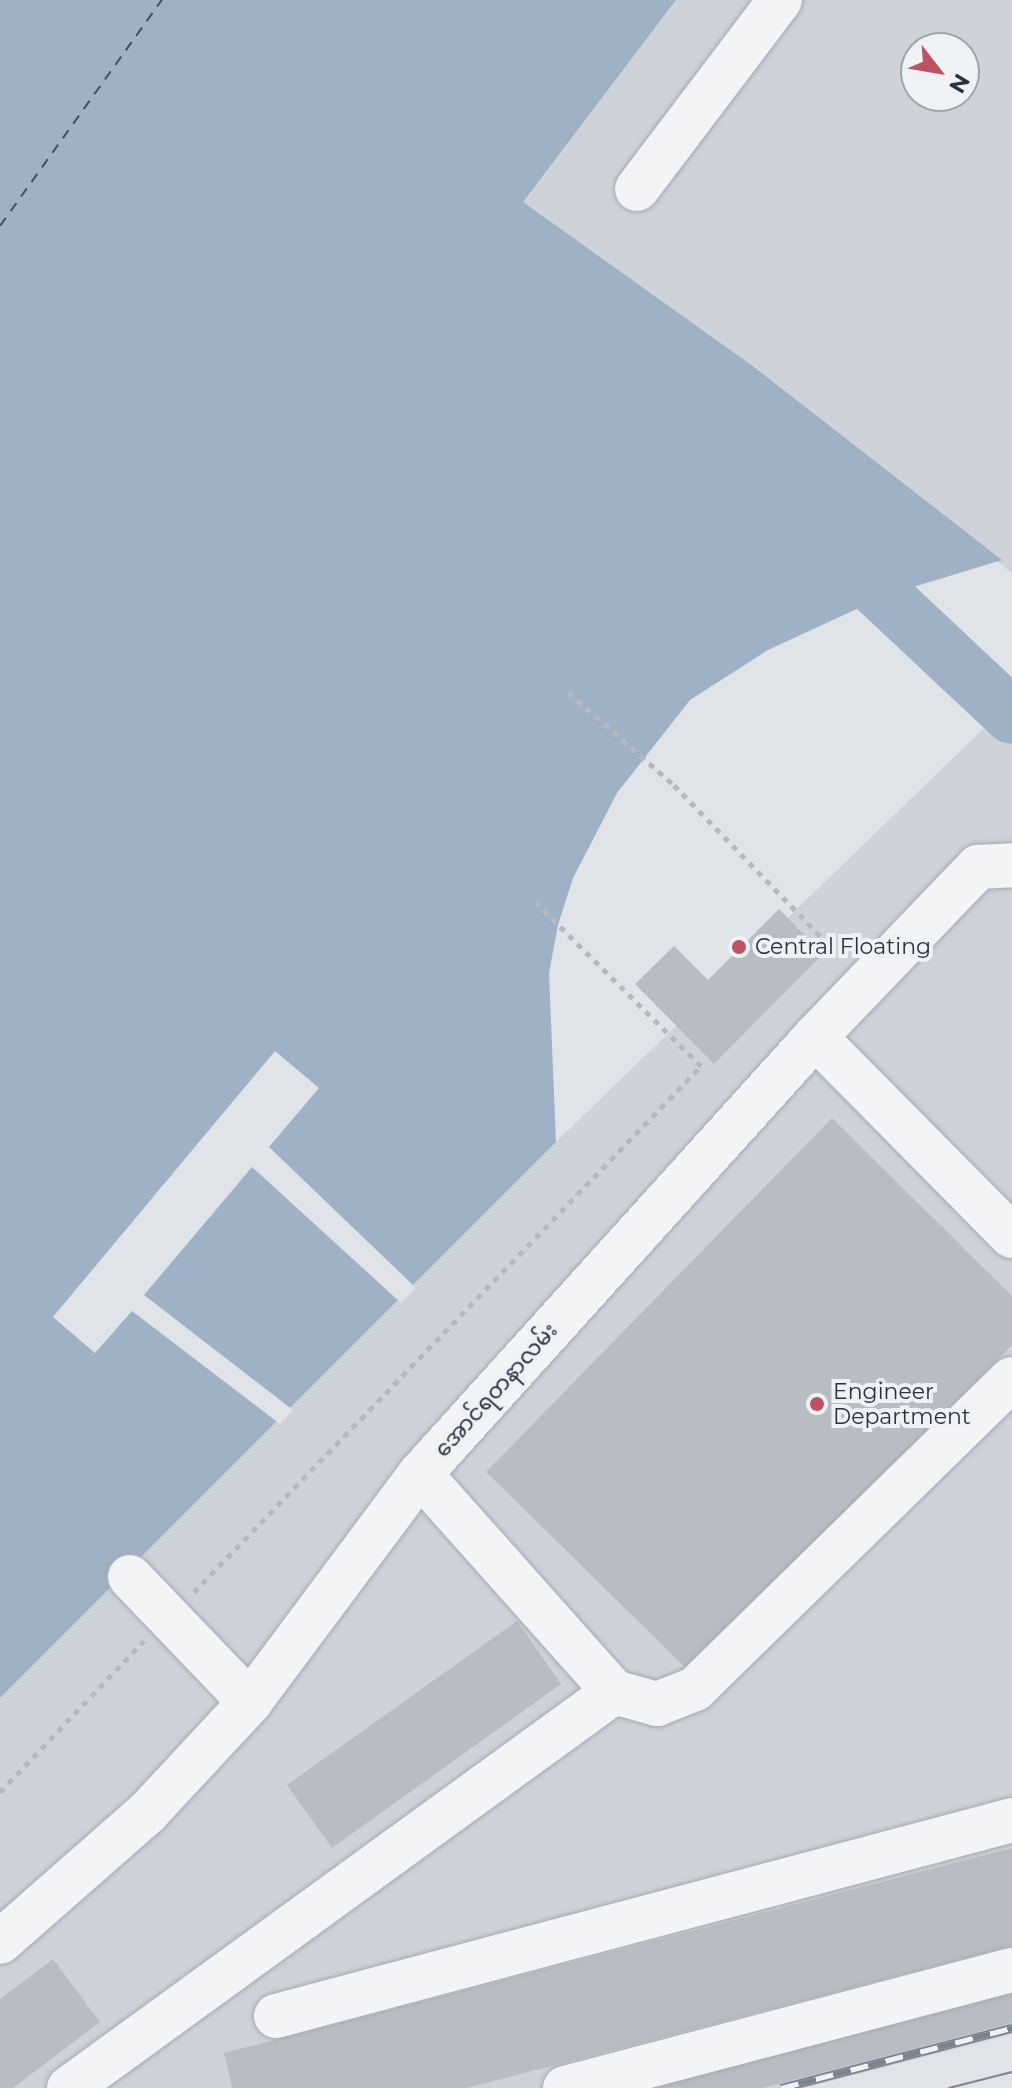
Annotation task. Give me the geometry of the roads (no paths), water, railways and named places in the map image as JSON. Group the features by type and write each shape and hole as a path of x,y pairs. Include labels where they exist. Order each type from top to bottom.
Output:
{"street":[{"path":"637,189 780,0"},
{"name":"အောင်ရတနာလမ်း","path":"0,1942 147,1813 250,1702 420,1474 815,1037 978,867 1012,865"},
{"path":"815,1037 1012,1236"},
{"path":"420,1474 614,1692 657,1704 695,1689 1012,1379"},
{"path":"130,1577 171,1615 250,1702"},
{"path":"69,2088 614,1692"},
{"path":"276,2016 1012,1820"},
{"path":"565,2088 1012,1970"}],"water":[{"path":"0,0 676,0 523,202 754,367 1002,560 887,595 768,650 690,700 617,793 573,878 558,925 549,973 556,1142 0,1698"}],"waterway":[{"path":"829,544 1012,716"}],"tram line":[{"path":"949,2088 1012,2072"}],"railway":[{"path":"781,2088 1012,2028"}],"place":[{"name":"Central Floating","path":"739,947"},
{"name":"Engineer Department","path":"817,1404"}]}
